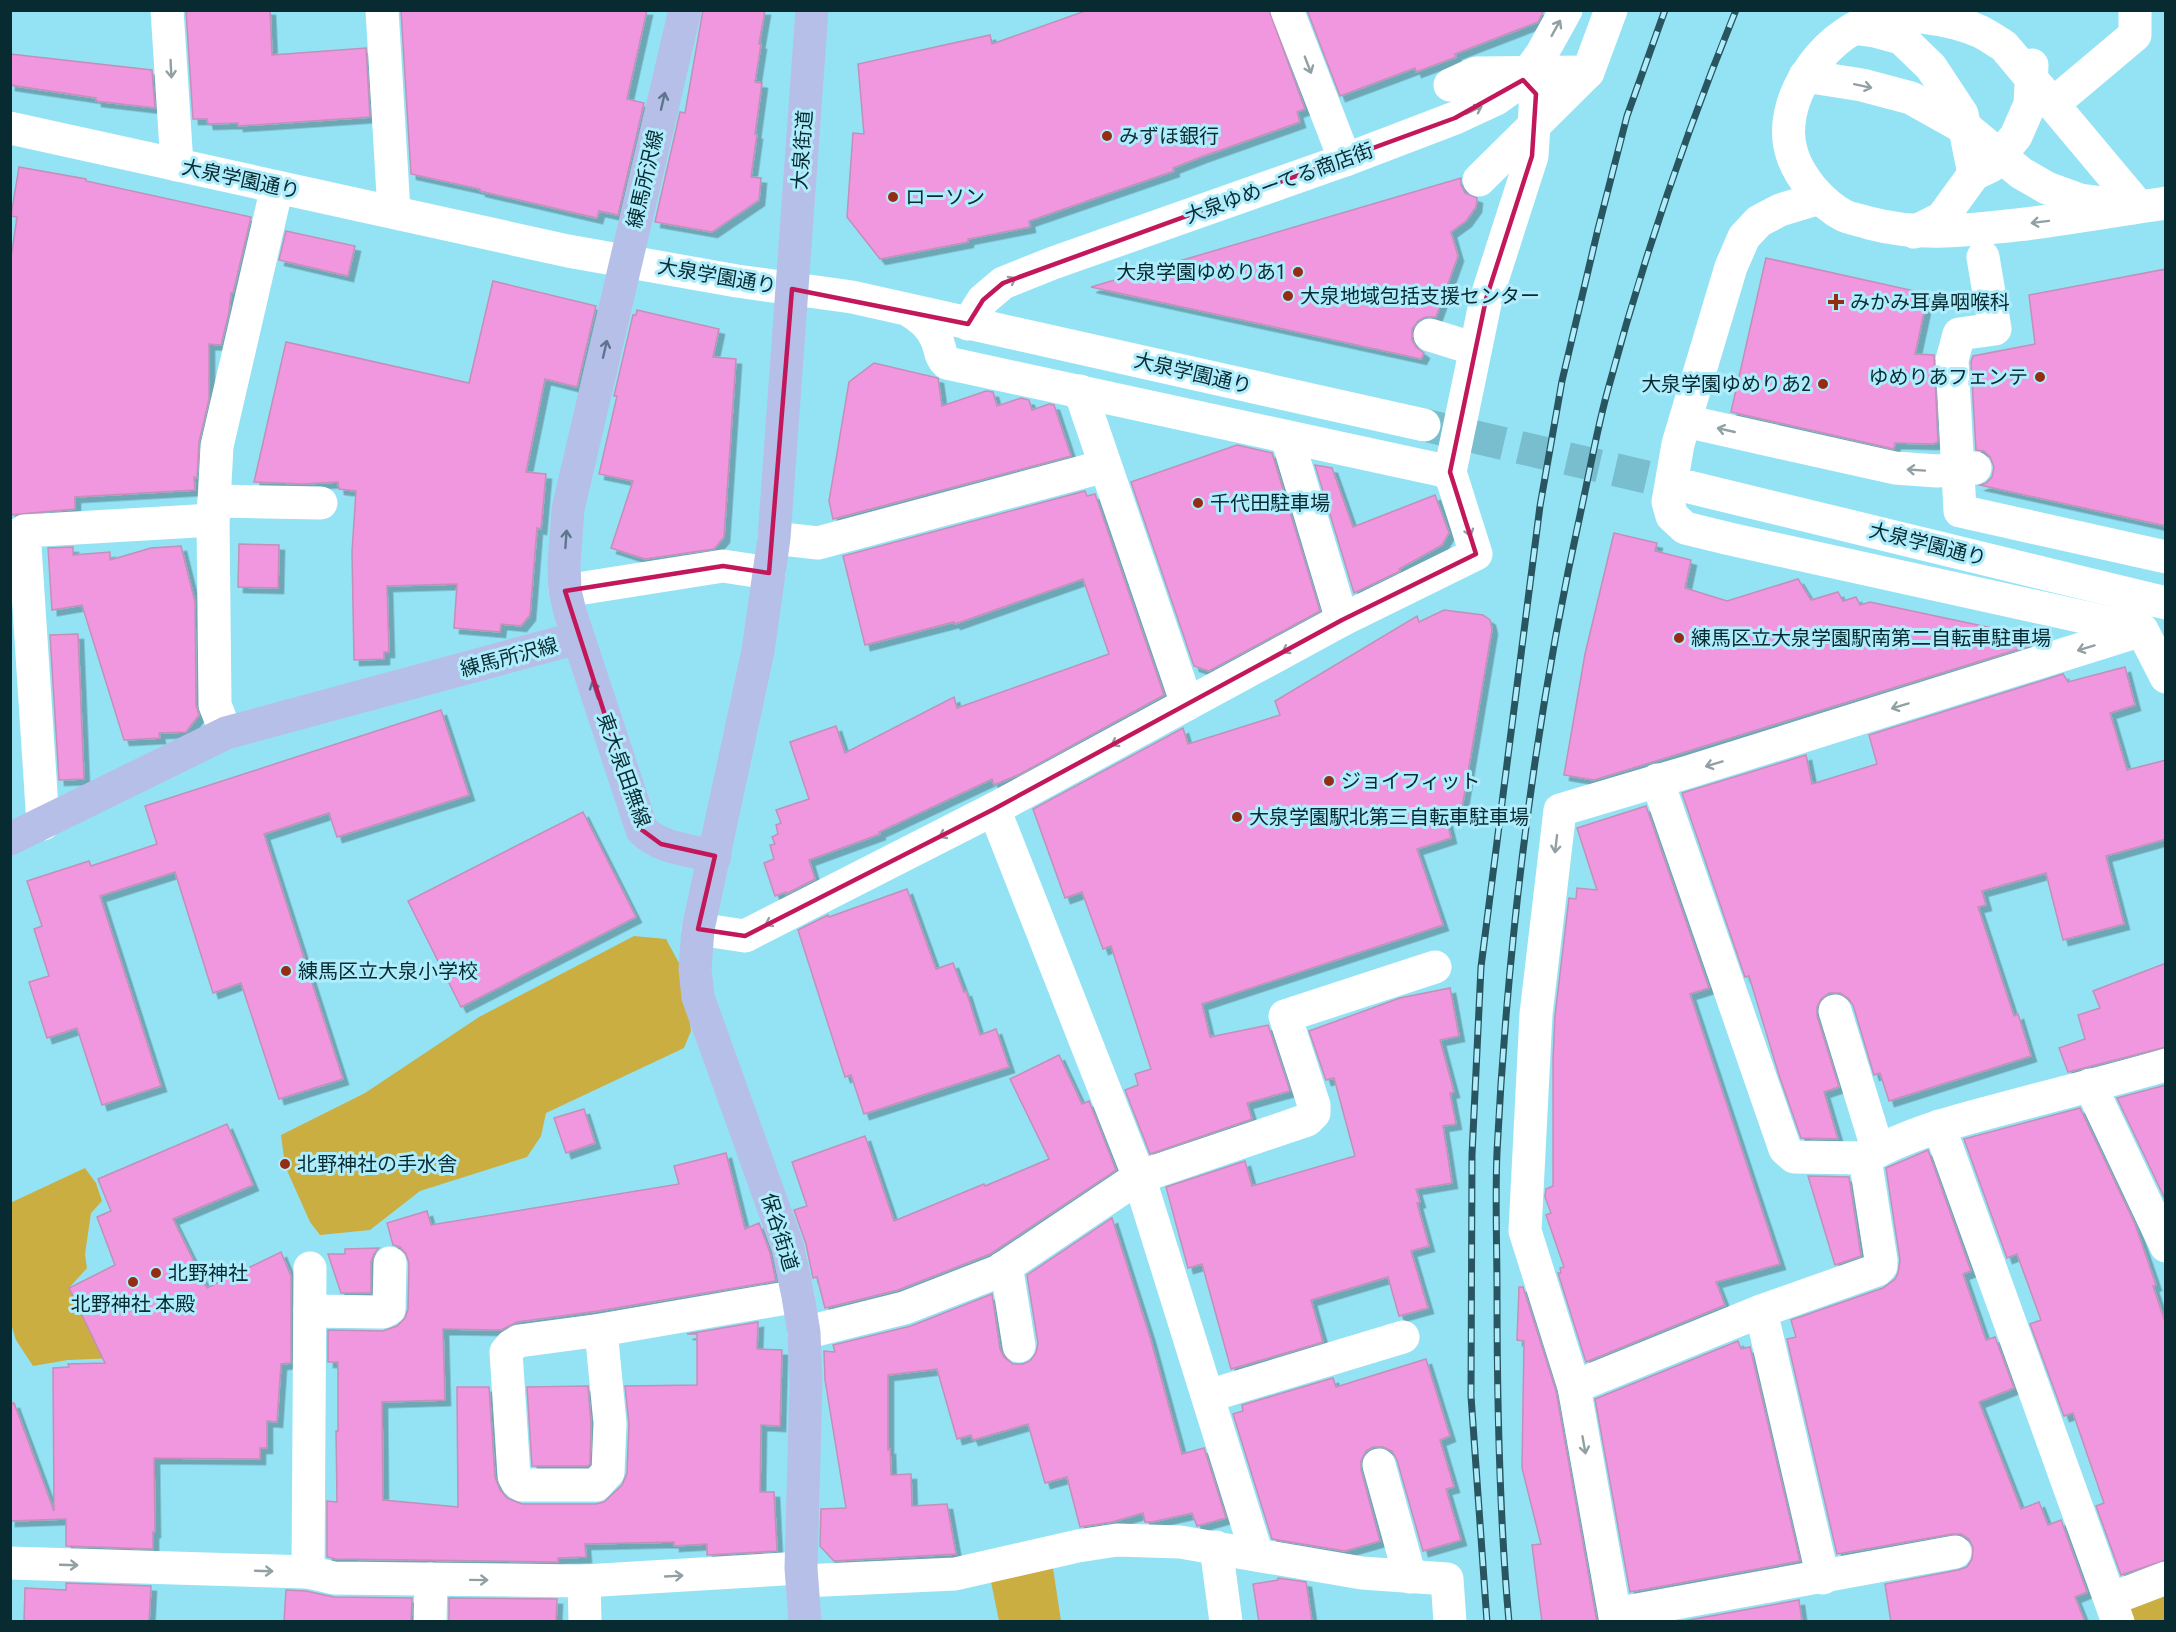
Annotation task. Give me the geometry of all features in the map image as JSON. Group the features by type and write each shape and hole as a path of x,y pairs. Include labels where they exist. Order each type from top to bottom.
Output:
{"main road":[{"name":"練馬所沢線","path":"10,839 226,733 577,638 565,591 564,563 568,509 685,10"},
{"name":"大泉街道","path":"792,289 812,10"},
{"path":"715,856 758,651 774,538 792,289"},
{"name":"東大泉田無線","path":"577,638 642,830 652,840 661,844 715,856"},
{"name":"保谷街道","path":"715,856 698,929 695,969 698,997 788,1248 804,1333 807,1383 802,1575 804,1622"}],"street":[{"path":"167,10 177,165"},
{"path":"382,10 394,212"},
{"path":"1287,10 1345,160"},
{"name":"大泉ゆめーてる商店街","path":"968,324 983,300 1003,283 1053,263 1345,160 1455,118 1496,99 1523,80 1541,55 1566,10"},
{"path":"1589,107 1594,74 1611,10"},
{"path":"1986,10 2018,33 2032,66 2046,89"},
{"path":"1782,141 1805,188 1832,221 1870,246 1907,236 1942,218 1974,174 1991,166 2016,136 2030,104 2046,89 2134,35 2135,10"},
{"path":"1924,17 1957,24 1981,32 2004,46 2152,205 1973,230 1924,231 1884,227 1843,216 1820,198 1802,177 1791,152 1790,128 1794,104 1805,76 1824,51 1864,18 1924,17"},
{"path":"1864,18 1875,31 1901,39 1931,67 1962,114 1974,174 1983,257 1995,329 1959,321 1952,360 1960,511 2166,557"},
{"path":"1450,85 1476,73 1594,74"},
{"path":"1479,180 1594,74"},
{"path":"1805,76 1862,85 1911,98 1970,131 2021,173 2047,188 2080,200 2152,205"},
{"path":"698,929 745,936 994,809 1342,620 1476,554 1450,472 1486,299 1532,156 1536,94 1523,80"},
{"name":"大泉学園通り","path":"10,128 568,251 737,281 852,297 1424,425"},
{"path":"226,733 215,705 214,511 217,446 277,187"},
{"path":"1820,198 1780,210 1759,221 1744,237 1731,267 1678,444 1668,502 1672,516 1685,528 2142,630"},
{"path":"1942,218 1983,257"},
{"path":"910,311 925,321 931,329 937,339 941,358 947,363 1450,472"},
{"path":"1430,335 1475,349"},
{"path":"1080,391 1187,704"},
{"path":"1685,421 1895,468 1937,471 1975,468"},
{"path":"1287,437 1342,620"},
{"path":"774,538 818,543 1105,466"},
{"name":"大泉学園通り","path":"1689,487 2166,603"},
{"path":"43,824 24,531 214,511 321,503"},
{"path":"565,591 723,566 769,573"},
{"path":"2142,630 2166,677"},
{"path":"1955,1552 1616,1618 1574,1387 1525,1231 1536,1014 1560,810 2142,630"},
{"path":"1657,780 1785,1149 1794,1156 1871,1154 1939,1126 2166,1065"},
{"path":"994,809 1139,1177 1257,1555"},
{"path":"804,1333 904,1308 1003,1268 1139,1177 1307,1120 1314,1113 1314,1105 1285,1016 1435,967"},
{"path":"1574,1387 1761,1311 1877,1270 1881,1266 1871,1154 1835,1011"},
{"path":"2090,1085 2166,1246"},
{"path":"1939,1126 2115,1610 2166,1578"},
{"path":"310,1311 383,1312 388,1309 390,1263"},
{"path":"308,1572 310,1268"},
{"path":"1003,1268 1008,1277 1019,1346"},
{"path":"601,1330 610,1423 608,1472 596,1485 522,1485 514,1476 506,1352 511,1346 519,1341 601,1330 798,1296"},
{"path":"1761,1311 1823,1578"},
{"path":"1208,1396 1403,1337"},
{"path":"1379,1465 1410,1577"},
{"path":"10,1563 308,1572 334,1578 584,1581 802,1575 955,1574 1078,1546 1117,1540 1180,1542 1362,1574 1447,1579 1450,1622"},
{"path":"1216,1547 1226,1622"},
{"path":"430,1622 431,1579"},
{"path":"584,1581 585,1622"}],"highlighted area":[{"path":"1523,80 1536,94 1532,156 1486,299 1450,472 1476,554 1342,620 994,809 745,936 698,929 715,856 661,844 642,830 565,591 723,566 769,573 792,289 968,324 983,300 1003,283 1455,118"}],"shaded area":[{"path":"634,936 666,939 679,963 686,988 691,1031 684,1048 546,1113 541,1136 527,1157 420,1191 370,1230 320,1235 310,1222 285,1166 281,1135 365,1093 479,1017"},
{"path":"85,1168 96,1183 102,1201 91,1213 85,1254 87,1268 69,1288 91,1332 116,1358 68,1360 33,1366 16,1340 11,1324 10,1203"},
{"path":"1053,1568 1061,1621 999,1621 989,1572"},
{"path":"2165,1586 2165,1621 2133,1621 2128,1609"}],"building":[{"path":"186,10 270,10 272,55 366,48 370,117 238,126 238,123 208,124 207,119 193,119"},
{"path":"401,10 647,10 627,99 644,103 618,215 599,211 597,218 411,174"},
{"path":"703,10 765,10 755,82 762,83 751,177 761,178 759,200 712,232 655,222 680,112 685,113"},
{"path":"1088,10 1269,10 1305,109 1297,112 1300,122 1201,157 1173,168 1174,171 1029,221 1030,227 880,259 847,217 853,133 864,134 858,64 990,35 992,44"},
{"path":"1307,10 1544,10 1538,22 1455,54 1456,57 1416,72 1415,68 1340,96"},
{"path":"10,54 152,70 155,108 96,101 96,98 10,85"},
{"path":"19,167 86,179 86,181 251,217 233,293 231,293 221,345 209,344 209,399 199,442 197,478 194,477 195,490 75,497 75,509 10,515 10,265 17,217 11,216"},
{"name":"大泉学園ゆめりあ1","path":"1461,178 1461,185 1465,193 1477,198 1476,207 1466,221 1451,232 1458,256 1436,317 1425,317 1418,321 1412,329 1412,340 1416,347 1424,353 1421,359 1091,287"},
{"path":"286,231 355,246 348,276 279,260"},
{"name":"大泉学園ゆめりあ2","path":"1766,258 1928,294 1915,354 1934,355 1938,442 1933,444 1895,443 1894,449 1731,412"},
{"name":"ゆめりあフェンテ","path":"2166,269 2166,526 1980,485 1992,477 1994,467 1990,457 1984,451 1976,450 1971,362 1973,356 2035,344 2029,295"},
{"path":"493,281 596,306 577,387 545,379 526,472 546,474 541,529 537,528 530,615 521,626 501,624 500,632 454,628 457,584 387,586 389,652 384,652 384,659 354,660 352,552 356,491 339,489 338,482 303,484 254,482 286,342 469,383"},
{"path":"637,310 719,329 713,357 736,359 724,537 714,549 645,559 611,548 633,481 599,474 617,396 614,396 633,315 636,315"},
{"path":"874,363 938,378 942,406 986,391 993,392 997,406 1021,398 1029,400 1032,410 1049,404 1054,405 1071,456 833,519 829,501 849,382"},
{"path":"1237,445 1272,453 1320,611 1209,671 1194,666 1131,482"},
{"path":"1315,465 1332,468 1353,527 1435,495 1449,533 1442,545 1399,569 1400,571 1354,593"},
{"path":"1085,491 1087,496 1095,494 1164,695 1020,774 994,785 992,779 879,832 880,834 809,860 815,879 786,894 786,892 775,896 764,863 774,859 770,845 775,844 772,837 778,834 776,825 781,823 776,810 809,799 790,742 836,726 845,753 954,697 957,708 1109,654 1083,579 955,624 954,622 865,645 843,556"},
{"path":"1614,533 1657,543 1655,551 1691,560 1685,588 1727,601 1798,579 1811,600 1838,592 1843,601 1856,597 1860,605 1870,602 2020,634 2029,646 1594,780 1564,775 1585,654"},
{"path":"239,544 279,545 278,588 238,587"},
{"path":"181,546 195,602 196,705 199,715 186,732 159,733 160,738 124,740 82,605 52,610 48,548 73,547 73,555 110,552 110,560 151,548"},
{"path":"1444,610 1483,615 1490,620 1492,629 1461,814 1446,817 1451,838 1417,849 1443,925 1202,1004 1210,1037 1268,1025 1290,1091 1247,1103 1252,1119 1150,1154 1125,1090 1138,1085 1135,1074 1151,1069 1111,946 1103,949 1082,892 1065,898 1033,809 1183,728 1188,744 1280,715 1275,701 1417,616 1419,622"},
{"path":"78,634 84,779 59,780 50,635"},
{"path":"2125,667 2135,705 2110,713 2127,770 2166,760 2166,839 2106,856 2124,924 2063,940 2046,873 1982,891 1986,905 1978,907 2014,1016 2018,1014 2031,1056 1889,1101 1880,1073 1874,1075 1853,1005 1840,993 1829,993 1821,999 1817,1007 1817,1016 1839,1087 1824,1092 1838,1139 1801,1138 1749,976 1745,977 1682,793 1806,755 1812,784 1877,764 1869,735 2063,674 2068,682"},
{"path":"441,710 469,795 337,837 329,813 264,834 343,1079 279,1099 241,983 213,993 175,872 100,896 161,1086 102,1105 77,1028 47,1038 29,982 49,976 34,929 42,926 27,881 89,861 91,866 157,844 145,806"},
{"path":"1646,806 1709,988 1690,994 1780,1264 1716,1282 1725,1305 1586,1362 1558,1273 1561,1273 1560,1268 1564,1267 1546,1215 1551,1213 1545,1197 1546,1189 1553,1186 1555,1016 1569,898 1576,899 1577,888 1597,890 1577,828"},
{"path":"583,812 636,917 461,1007 408,901"},
{"path":"907,889 936,969 953,963 964,992 966,991 980,1035 996,1029 1009,1067 864,1114 851,1075 845,1077 798,930 828,915 829,917"},
{"path":"2166,963 2166,1047 2068,1072 2059,1048 2085,1039 2078,1015 2100,1008 2093,991"},
{"path":"1450,988 1459,1036 1440,1040 1454,1092 1450,1093 1456,1124 1443,1126 1452,1183 1416,1189 1420,1202 1417,1203 1429,1246 1411,1251 1428,1308 1399,1316 1388,1277 1311,1300 1323,1342 1231,1369 1202,1264 1188,1268 1166,1187 1245,1161 1252,1186 1355,1156 1334,1078 1326,1080 1309,1031 1400,998"},
{"path":"1059,1055 1082,1104 1089,1101 1116,1170 990,1254 898,1290 825,1308 817,1277 813,1278 806,1244 794,1210 807,1206 792,1162 865,1136 894,1221 984,1184 985,1186 1049,1159 1010,1079"},
{"path":"2166,1085 2166,1198 2165,1199 2117,1098"},
{"path":"2080,1108 2135,1224 2156,1285 2153,1286 2166,1325 2166,1560 2121,1575 2096,1506 2104,1503 2073,1413 2064,1416 2030,1324 2041,1320 2017,1254 2007,1258 1964,1139"},
{"path":"584,1109 595,1143 566,1153 554,1118"},
{"path":"227,1124 253,1185 173,1219 207,1288 281,1252 291,1276 291,1363 281,1364 277,1422 267,1421 267,1448 260,1448 260,1459 154,1458 155,1532 153,1532 153,1549 66,1546 66,1519 10,1521 10,1404 14,1403 54,1511 53,1368 69,1367 68,1364 105,1363 69,1288 115,1265 97,1217 111,1211 98,1179"},
{"path":"1928,1150 1971,1271 1963,1274 1986,1340 1995,1337 2014,1388 1979,1402 2021,1509 2039,1502 2048,1525 2061,1520 2087,1592 2075,1597 2085,1622 1891,1622 1885,1584 1967,1567 1972,1559 1973,1548 1969,1539 1961,1534 1837,1554 1787,1339 1796,1337 1791,1320 1883,1288 1895,1279 1900,1260 1886,1168"},
{"path":"726,1153 745,1229 759,1223 770,1253 776,1281 517,1322 501,1330 443,1329 445,1400 382,1402 383,1500 458,1507 457,1387 489,1387 495,1477 500,1490 507,1498 522,1504 596,1504 604,1502 622,1485 627,1473 629,1424 625,1386 697,1385 697,1334 687,1334 758,1322 757,1349 782,1350 780,1426 761,1425 760,1492 774,1492 777,1551 707,1555 707,1544 674,1546 674,1542 585,1544 586,1557 558,1558 558,1562 336,1559 327,1557 327,1501 337,1502 336,1431 338,1431 338,1362 328,1362 328,1330 383,1331 397,1326 405,1318 408,1309 409,1263 400,1247 393,1245 387,1223 427,1211 431,1225 679,1184 674,1166"},
{"path":"1808,1176 1849,1177 1861,1256 1835,1265"},
{"path":"1112,1218 1150,1337 1182,1454 1204,1448 1226,1518 1197,1526 1192,1513 1145,1522 1143,1513 1112,1522 1080,1527 1067,1477 1045,1483 1028,1424 973,1440 971,1435 957,1439 937,1369 888,1375 888,1450 890,1449 891,1475 911,1474 912,1506 947,1504 956,1554 834,1561 820,1546 821,1509 846,1508 825,1380 824,1351 835,1352 833,1345 911,1326 992,1294 1000,1349 1004,1357 1013,1364 1030,1361 1036,1353 1038,1343 1027,1275"},
{"path":"379,1248 371,1262 371,1293 341,1293 328,1254 345,1254 345,1249"},
{"path":"1519,1287 1523,1287 1556,1391 1597,1622 1542,1622 1532,1545 1541,1544 1522,1468 1524,1341 1517,1340"},
{"path":"1738,1341 1741,1349 1750,1347 1800,1561 1630,1592 1595,1399"},
{"path":"1426,1359 1450,1436 1440,1440 1454,1487 1446,1489 1461,1540 1423,1551 1397,1460 1392,1451 1383,1447 1373,1447 1366,1451 1361,1461 1361,1470 1380,1541 1345,1551 1272,1539 1233,1414 1243,1411 1242,1405 1333,1378 1336,1387"},
{"path":"588,1386 591,1424 590,1464 588,1466 532,1466 527,1387"},
{"path":"1278,1578 1306,1582 1312,1622 1259,1622 1253,1584 1278,1580"},
{"path":"66,1583 151,1586 149,1622 24,1622 25,1588 66,1590"},
{"path":"286,1590 306,1591 334,1597 412,1598 411,1622 284,1622"},
{"path":"449,1598 557,1599 556,1622 449,1622"},
{"path":"1799,1600 1802,1622 1678,1622"}],"tunnel":[{"path":"1424,425 1689,487"}],"railway":[{"path":"1487,1622 1471,1396 1472,1155 1481,967 1540,506 1562,381 1627,116 1665,10"},
{"path":"1509,1622 1499,1457 1496,1169 1508,989 1537,746 1565,586 1607,393 1666,200 1699,104 1736,10"}],"place":[{"name":"みずほ銀行","path":"1107,136"},
{"name":"ローソン","path":"893,197"},
{"name":"大泉学園ゆめりあ1","path":"1298,272"},
{"name":"大泉地域包括支援センター","path":"1288,296"},
{"name":"みかみ耳鼻咽喉科","path":"1836,302"},
{"name":"ゆめりあフェンテ","path":"2040,377"},
{"name":"大泉学園ゆめりあ2","path":"1823,384"},
{"name":"千代田駐車場","path":"1198,503"},
{"name":"練馬区立大泉学園駅南第二自転車駐車場","path":"1679,638"},
{"name":"ジョイフィット","path":"1329,781"},
{"name":"大泉学園駅北第三自転車駐車場","path":"1237,817"},
{"name":"練馬区立大泉小学校","path":"286,971"},
{"name":"北野神社の手水舎","path":"285,1164"},
{"name":"北野神社","path":"156,1273"},
{"name":"北野神社 本殿","path":"133,1282"}]}
